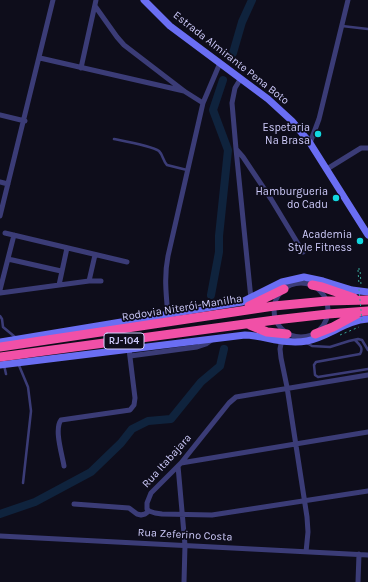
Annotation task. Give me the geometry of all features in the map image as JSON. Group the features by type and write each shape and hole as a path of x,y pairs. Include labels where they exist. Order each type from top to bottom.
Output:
{"highway":[{"path":"306,282 322,287 361,293"},
{"path":"240,311 284,289"},
{"name":"Rodovia Niterói-Manilha","path":"0,348 274,306 327,301 361,293 368,300"},
{"name":"RJ-104","path":"1,362 275,320 328,314 364,316"},
{"path":"315,334 364,316"},
{"path":"248,324 284,338"}],"street":[{"path":"0,216 25,121 53,0"},
{"path":"81,68 96,0"},
{"name":"Estrada Almirante Pena Boto","path":"144,0 170,26 241,78 292,121 327,169 368,235"},
{"path":"310,144 319,119 348,0"},
{"path":"95,6 117,37 124,44 184,92 203,103"},
{"path":"40,58 184,92"},
{"path":"168,314 165,291 165,272 203,103 220,63"},
{"path":"241,78 235,88 232,103 250,299"},
{"path":"0,115 25,121"},
{"path":"327,169 361,148 368,148"},
{"path":"236,149 267,192 303,252"},
{"path":"0,182 8,184"},
{"path":"5,233 126,262"},
{"path":"14,235 0,292 101,280"},
{"path":"59,285 67,248"},
{"path":"89,281 95,255"},
{"path":"8,259 61,271"},
{"path":"0,342 231,304 250,299 282,282 306,282 321,292 327,301 328,314 325,323 315,334 307,337 284,338 245,335 215,338 130,352 18,363 1,362"},
{"path":"306,282 293,284 284,289 277,296 274,306 275,320 284,338 281,358 305,501 308,525 306,552"},
{"path":"284,338 292,342 320,337 362,319 364,316"},
{"path":"64,466 58,430 61,420 130,410 134,406 135,398 130,352"},
{"name":"Rua Itabajara","path":"149,511 147,509 147,503 151,493 179,464 232,400 242,396 287,387 368,375"},
{"path":"184,582 185,545 179,464 368,432"},
{"path":"74,504 129,508 141,515 149,511 155,514 225,514 368,491"},
{"name":"Rua Zeferino Costa","path":"0,536 368,555"},
{"path":"358,582 359,554"}],"lane":[{"path":"342,26 368,29"},
{"path":"114,139 154,149 160,153 167,165 188,170"},
{"path":"0,316 2,319 2,327 17,339"},
{"path":"304,341 312,346 330,347 358,339 362,340 368,350"},
{"path":"354,340 360,344 362,350 360,354 316,362 314,365 315,375 318,377 368,369"},
{"path":"1,362 6,374"},
{"path":"18,363 28,387 31,411 23,483"}],"path":[{"path":"361,293 360,269 358,269 361,293 364,316"}],"waterway":[{"path":"233,53 242,22 252,0"},
{"path":"211,295 219,252 219,236 228,150 213,110 223,80"},
{"path":"0,514 35,502 91,472 121,443 132,429 148,421 171,419 201,382 220,366 224,349"}],"place":[{"name":"Espetaria Na Brasa","path":"318,134"},
{"name":"Hamburgueria do Cadu","path":"336,198"},
{"name":"Academia Style Fitness","path":"360,241"}]}
